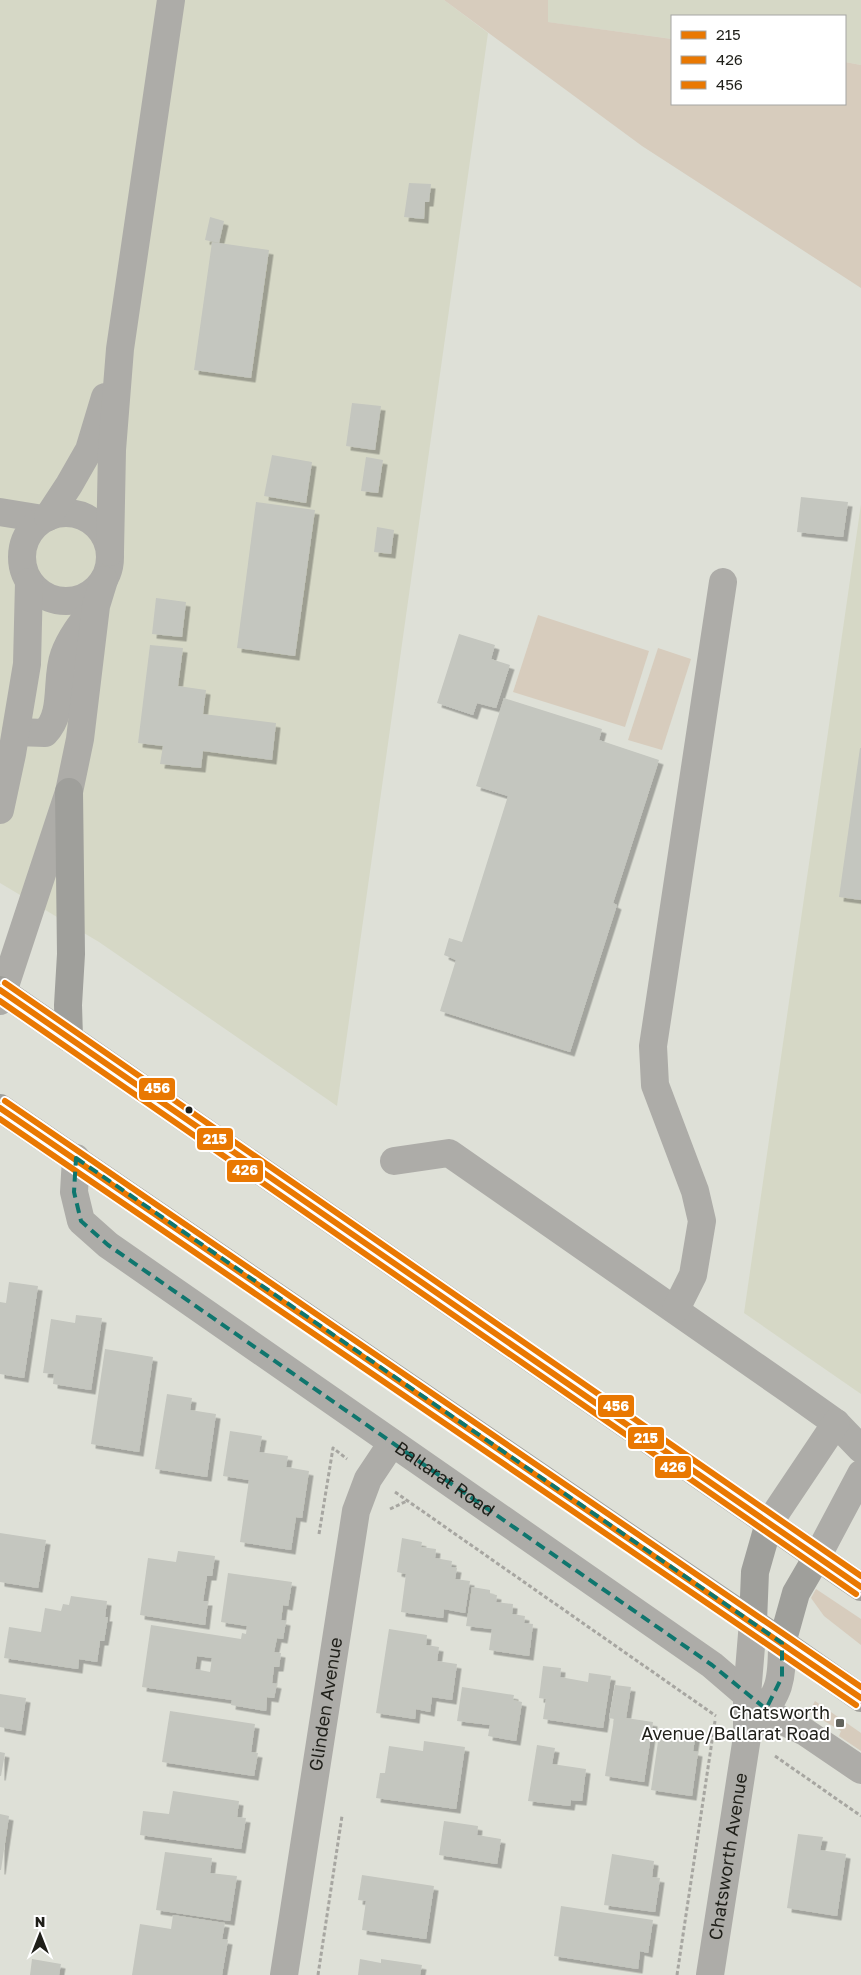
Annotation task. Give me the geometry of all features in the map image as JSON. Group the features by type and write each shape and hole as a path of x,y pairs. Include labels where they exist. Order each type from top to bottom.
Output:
{"highway":[{"path":"69,792 71,954 68,1005 69,1038"},
{"path":"1,994 69,1038 861,1587"},
{"path":"0,1108 76,1158 861,1698"},
{"path":"753,1622 755,1572 769,1523"},
{"path":"782,1643 796,1593 817,1557"}],"street":[{"path":"1,994 69,792 80,739 96,606 109,566 112,450 120,349 171,0"},
{"path":"46,518 69,485 88,450 120,349"},
{"path":"0,512 46,518"},
{"path":"0,810 16,732 27,664 28,580 21,555 25,541 32,528 46,518 56,514 71,513 85,517 97,526 106,537 110,552"},
{"path":"0,557 28,580 39,592 52,599 67,601 82,598 94,591 104,580"},
{"path":"676,1310 694,1275 702,1221 695,1190 656,1085 652,1046 723,582"},
{"path":"16,732 45,733 52,726 56,714 64,656 76,630 96,606"},
{"path":"394,1161 449,1153 836,1423 861,1449"},
{"name":"Ballarat Road","path":"76,1158 74,1192 81,1220 108,1245 712,1665 756,1702 861,1770"},
{"path":"769,1523 836,1423"},
{"name":"Glinden Avenue","path":"284,1975 356,1511 370,1475 392,1443"},
{"path":"817,1557 861,1474"},
{"name":"Chatsworth Avenue","path":"710,1975 746,1737 756,1702 753,1622"},
{"name":"Chatsworth Avenue","path":"756,1702 776,1696 782,1677 782,1643"}],"path":[{"path":"370,1475 861,1816"},
{"path":"388,1519 389,1509 408,1501"},
{"path":"677,1975 716,1715"},
{"path":"318,1975 342,1811"}],"highlighted area":[{"path":"76,1158 782,1643 782,1677 766,1709 712,1665 108,1245 81,1221 74,1192"}],"shaded area":[{"path":"0,0 444,0 488,33 337,1106 99,942 0,883"},
{"path":"444,0 548,0 548,22 671,39 671,105 846,105 846,62 861,65 861,288 642,146"},
{"path":"548,0 861,0 861,65 846,62 846,15 671,15 671,39 547,22"},
{"path":"861,504 861,1394 744,1313"},
{"path":"538,615 649,651 625,727 513,692"},
{"path":"658,648 691,659 662,750 628,740"},
{"path":"816,1589 861,1619 861,1645 824,1616 811,1598"},
{"path":"815,1701 861,1733 861,1751 839,1736 841,1731 809,1712"}],"building":[{"path":"409,183 431,184 429,202 425,202 424,219 404,217"},
{"path":"210,217 224,221 219,243 205,240"},
{"path":"212,242 269,250 251,378 194,370"},
{"path":"352,403 381,406 375,450 346,446"},
{"path":"272,455 312,462 306,503 264,496"},
{"path":"366,457 383,460 378,493 361,491"},
{"path":"801,497 848,502 843,537 797,532"},
{"path":"256,502 315,510 295,656 237,648"},
{"path":"377,527 394,530 391,554 374,552"},
{"path":"156,598 186,602 182,637 152,634"},
{"path":"459,634 495,645 491,659 510,665 496,708 477,703 473,715 437,703"},
{"path":"150,645 183,648 178,686 206,690 203,714 276,723 272,760 203,751 201,768 160,764 163,746 138,743"},
{"path":"504,698 602,729 599,740 659,760 613,903 617,905 570,1052 440,1011 456,960 444,955 449,938 462,942 508,796 476,786"},
{"path":"861,748 861,900 839,897"},
{"path":"9,1282 38,1286 24,1378 0,1374 0,1302 6,1303"},
{"path":"76,1315 102,1318 91,1390 53,1384 54,1374 43,1373 51,1319 75,1323"},
{"path":"105,1349 153,1357 139,1452 91,1444"},
{"path":"167,1394 192,1398 190,1410 216,1414 207,1477 155,1469"},
{"path":"230,1431 262,1436 259,1452 288,1456 286,1467 309,1471 302,1518 296,1517 291,1550 240,1542 249,1480 223,1476"},
{"path":"0,1533 46,1540 38,1588 0,1582"},
{"path":"402,1538 422,1542 421,1547 436,1549 435,1558 452,1561 451,1567 457,1568 455,1579 470,1581 465,1613 444,1609 443,1618 401,1612 406,1574 397,1572"},
{"path":"178,1551 215,1556 212,1576 207,1576 203,1601 208,1601 205,1625 140,1615 148,1558 176,1562"},
{"path":"228,1573 292,1582 288,1606 283,1605 281,1620 286,1621 283,1639 277,1638 274,1652 281,1653 279,1667 274,1667 272,1683 277,1684 274,1698 267,1697 266,1711 231,1705 232,1700 142,1687 151,1625 241,1639 242,1633 246,1634 247,1626 221,1622","holes":["197,1656 212,1658 210,1672 195,1669"]},
{"path":"472,1587 490,1590 490,1594 497,1595 496,1602 513,1604 512,1614 525,1616 524,1623 533,1624 529,1656 489,1650 492,1629 466,1626"},
{"path":"71,1596 107,1601 105,1617 108,1617 104,1641 100,1641 97,1662 79,1659 78,1669 4,1658 9,1627 41,1632 45,1608 61,1611 63,1604 69,1605"},
{"path":"389,1629 427,1635 426,1645 439,1647 437,1661 457,1664 452,1700 432,1697 430,1712 416,1709 415,1719 376,1713"},
{"path":"543,1666 561,1668 560,1677 588,1682 589,1673 611,1676 603,1728 543,1719 546,1699 539,1698"},
{"path":"615,1685 631,1687 626,1718 653,1722 644,1782 605,1776 614,1719 609,1718"},
{"path":"462,1687 514,1695 513,1700 522,1702 516,1741 488,1736 490,1725 457,1721"},
{"path":"0,1694 26,1698 21,1731 0,1727"},
{"path":"170,1711 255,1724 251,1752 258,1753 254,1776 162,1762"},
{"path":"660,1728 696,1733 693,1751 698,1752 692,1796 651,1790"},
{"path":"424,1741 465,1747 456,1809 376,1798 380,1773 385,1773 389,1746 423,1751"},
{"path":"537,1745 555,1748 552,1764 586,1769 582,1801 571,1800 570,1806 528,1801"},
{"path":"0,1752 5,1753 1,1776 0,1776"},
{"path":"173,1791 239,1801 237,1817 246,1818 241,1849 140,1835 143,1811 169,1814"},
{"path":"0,1814 9,1816 1,1870 0,1870"},
{"path":"444,1821 478,1826 477,1835 501,1839 497,1864 439,1855"},
{"path":"798,1834 823,1837 820,1850 846,1854 837,1916 787,1908"},
{"path":"165,1852 212,1858 210,1873 237,1876 230,1921 156,1910"},
{"path":"612,1854 654,1861 652,1877 660,1878 655,1912 604,1905"},
{"path":"362,1875 434,1886 426,1939 362,1930 366,1901 358,1900"},
{"path":"561,1906 653,1920 648,1953 640,1951 638,1969 554,1956"},
{"path":"173,1915 225,1923 222,1939 228,1940 222,1975 132,1975 140,1924 171,1929"},
{"path":"32,1959 61,1964 59,1975 30,1975"},
{"path":"360,1959 381,1963 381,1959 422,1965 420,1975 358,1975"}],"transit line":[{"name":"456","path":"5,983 861,1576"},
{"name":"215","path":"0,990 861,1587"},
{"name":"426","path":"0,1001 856,1594"},
{"name":"456","path":"5,1101 861,1687"},
{"name":"215","path":"0,1108 861,1698"},
{"name":"426","path":"0,1119 856,1705"}],"place":[{"name":"Chatsworth Avenue/Ballarat Road","path":"840,1723"}]}
